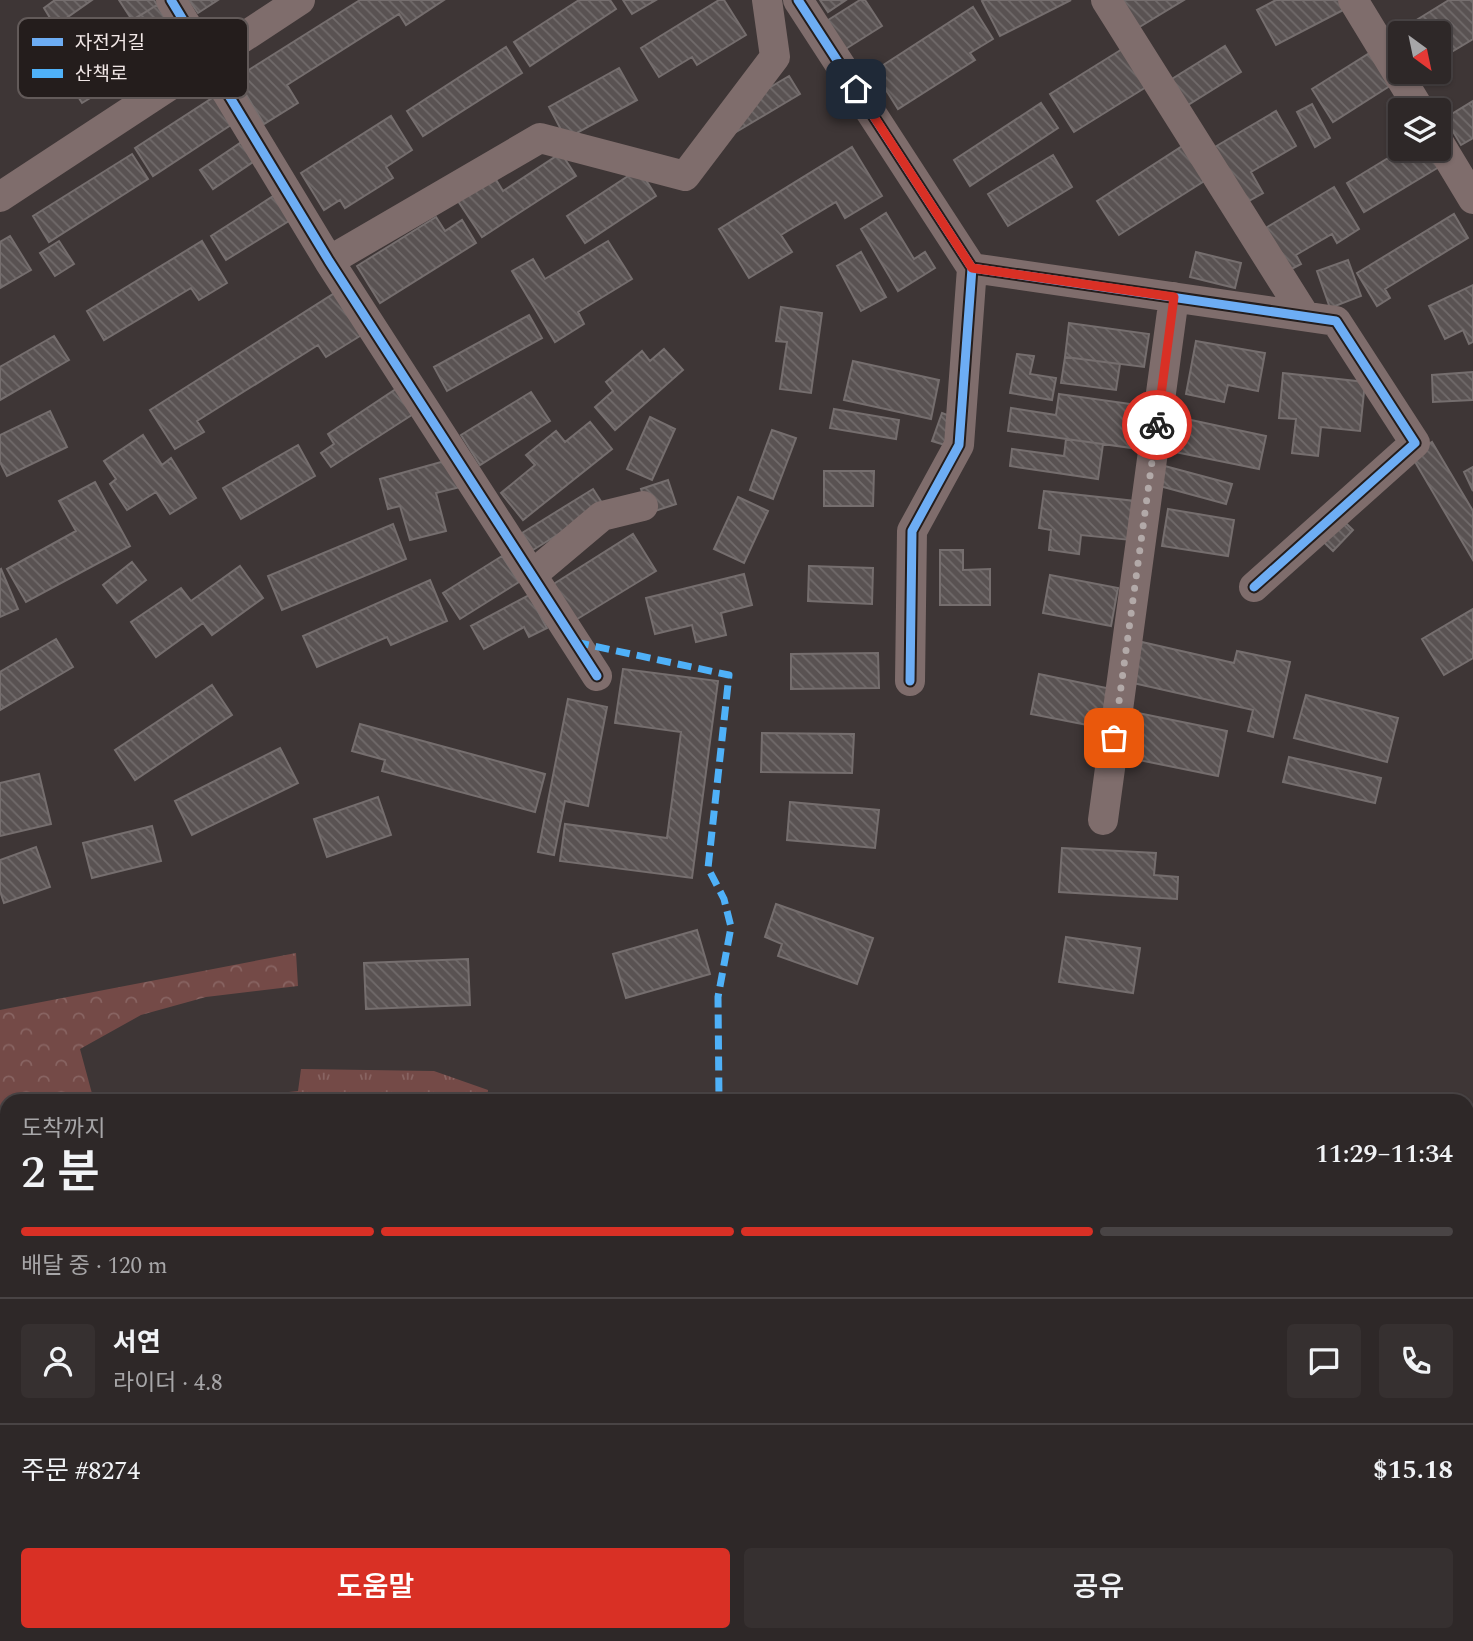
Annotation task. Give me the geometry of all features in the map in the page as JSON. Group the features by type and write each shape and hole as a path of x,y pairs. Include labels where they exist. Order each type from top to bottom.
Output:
{"street":[{"path":"171,0 183,18"},
{"path":"248,33 300,0"},
{"path":"329,261 540,138 685,176 775,57 767,0"},
{"path":"798,0 972,268 959,445 912,531 910,681"},
{"path":"1106,0 1305,316"},
{"path":"1353,0 1413,98"},
{"path":"0,197 149,98"},
{"path":"233,98 329,261 597,676"},
{"path":"1450,161 1473,199"},
{"path":"972,268 1336,321 1415,443 1254,587"},
{"path":"1103,820 1174,297"},
{"path":"532,575 602,516 643,506"}],"green space":[{"path":"296,953 298,986 206,997 141,1015 80,1049 92,1094 0,1094 0,1010"},
{"path":"301,1069 434,1071 488,1090 488,1094 270,1094 298,1091"}],"building":[{"path":"55,0 92,0 66,18 50,18 44,8"},
{"path":"119,0 154,0 157,5 131,18"},
{"path":"189,0 218,0 198,13"},
{"path":"360,0 444,0 406,25 399,14 287,85 298,103 264,124 248,98 248,70"},
{"path":"579,0 610,0 616,9 530,66 514,42"},
{"path":"623,0 656,0 632,14"},
{"path":"719,0 724,0 746,35 697,65 692,57 659,77 641,48"},
{"path":"820,0 846,0 828,12"},
{"path":"860,0 865,0 882,26 844,50 825,22"},
{"path":"1071,0 1000,36 982,1"},
{"path":"1114,0 1184,0 1133,31"},
{"path":"1276,0 1342,0 1347,8 1276,45 1257,10"},
{"path":"1449,0 1473,0 1473,39 1451,52 1451,21 1415,21"},
{"path":"157,5 165,18 136,18"},
{"path":"973,7 993,39 970,53 975,60 898,109 874,71"},
{"path":"1127,46 1151,84 1074,132 1050,94"},
{"path":"1225,46 1241,72 1183,108 1167,82"},
{"path":"506,47 522,73 423,136 407,111"},
{"path":"1376,49 1388,69 1388,84 1393,84 1333,122 1312,89"},
{"path":"619,68 637,100 566,139 549,107"},
{"path":"789,76 800,94 721,141 710,123"},
{"path":"212,98 223,98 237,121 153,176 135,148"},
{"path":"1473,101 1473,138 1461,145 1451,128 1451,114"},
{"path":"1041,103 1058,128 970,186 954,160"},
{"path":"1312,104 1330,138 1315,147 1297,112"},
{"path":"1276,111 1296,146 1251,172 1263,193 1240,206 1208,151"},
{"path":"391,116 412,150 386,167 393,178 345,208 340,200 324,210 301,173"},
{"path":"246,139 259,158 213,189 200,170"},
{"path":"1184,145 1206,180 1119,235 1097,201"},
{"path":"852,147 882,196 845,218 836,202 781,235 792,252 749,278 719,229"},
{"path":"561,153 576,176 482,237 456,198 493,175 503,191"},
{"path":"132,154 148,179 49,242 33,216"},
{"path":"1053,155 1072,187 1008,226 988,194"},
{"path":"1388,158 1388,161 1435,161 1439,167 1364,212 1347,183"},
{"path":"639,169 656,196 585,243 567,216"},
{"path":"1334,187 1359,229 1337,243 1332,234 1296,255 1301,264 1284,273 1259,232"},
{"path":"281,191 297,216 226,260 211,236"},
{"path":"886,213 914,259 925,252 935,268 898,291 861,229"},
{"path":"1454,214 1468,238 1385,289 1390,298 1377,306 1357,273"},
{"path":"436,217 445,231 462,220 476,243 380,303 357,266"},
{"path":"10,236 31,270 0,288 0,242"},
{"path":"59,241 74,264 55,276 40,253"},
{"path":"202,241 227,283 199,300 191,288 104,340 87,311"},
{"path":"608,241 632,279 578,312 584,324 555,342 512,271 533,259 545,279"},
{"path":"861,252 886,297 861,311 837,266"},
{"path":"1196,252 1241,263 1235,288 1190,277"},
{"path":"1348,260 1361,296 1330,308 1317,271"},
{"path":"1473,285 1473,342 1469,344 1463,330 1445,339 1429,306"},
{"path":"341,289 368,331 326,357 318,345 197,421 204,432 175,449 150,410"},
{"path":"781,307 822,313 811,393 780,389 787,342 776,341"},
{"path":"529,315 542,338 447,391 434,367"},
{"path":"1069,323 1149,334 1144,367 1065,357"},
{"path":"54,336 69,360 0,400 0,367"},
{"path":"1196,341 1265,353 1258,391 1228,385 1224,402 1186,394"},
{"path":"664,349 683,370 615,430 595,407 613,391 606,382 642,351 650,361"},
{"path":"1017,354 1034,356 1030,374 1056,378 1052,400 1010,393"},
{"path":"1065,357 1120,364 1116,390 1061,383"},
{"path":"853,361 939,380 931,419 844,400"},
{"path":"1473,372 1473,400 1433,402 1432,375"},
{"path":"1283,373 1365,382 1360,431 1321,427 1318,456 1292,453 1296,419 1279,418"},
{"path":"402,385 418,411 331,467 321,453 334,444 328,434"},
{"path":"531,392 550,421 480,465 461,435"},
{"path":"1059,394 1145,406 1139,449 1008,431 1011,408 1056,415"},
{"path":"834,409 899,420 896,439 830,428"},
{"path":"50,411 67,447 7,476 0,462 0,435"},
{"path":"942,413 955,418 945,445 932,441"},
{"path":"650,417 675,429 652,480 627,469"},
{"path":"1177,417 1266,436 1259,469 1170,451"},
{"path":"590,422 612,449 523,520 501,493 535,465 526,455 556,431 565,442"},
{"path":"772,430 796,438 773,499 750,490"},
{"path":"143,435 162,465 171,458 196,498 170,514 156,492 127,510 110,484 116,479 104,461"},
{"path":"1066,439 1103,444 1098,479 1010,466 1012,449 1064,456"},
{"path":"1432,442 1473,511 1473,560 1411,455"},
{"path":"298,445 315,476 241,519 223,488"},
{"path":"452,459 460,487 436,493 446,531 410,540 400,506 388,509 380,479"},
{"path":"1161,465 1232,484 1226,504 1156,485"},
{"path":"1473,467 1473,491 1464,472"},
{"path":"824,471 874,471 873,506 824,506"},
{"path":"668,480 676,504 649,513 641,489"},
{"path":"95,482 130,546 26,602 7,569 76,531 59,501"},
{"path":"593,489 604,506 533,550 522,533"},
{"path":"1044,491 1135,501 1131,540 1081,535 1079,554 1049,550 1051,530 1039,528"},
{"path":"738,497 768,511 744,563 714,549"},
{"path":"1329,507 1353,530 1333,551 1309,528"},
{"path":"1168,509 1234,520 1228,556 1162,546"},
{"path":"393,524 406,559 282,610 268,576"},
{"path":"633,534 656,571 574,621 552,585"},
{"path":"940,550 963,550 963,570 990,569 990,605 940,605"},
{"path":"502,556 519,582 460,619 443,593"},
{"path":"132,562 146,580 117,603 103,585"},
{"path":"240,566 263,598 212,635 203,623 156,657 131,622 181,588 191,601"},
{"path":"809,566 873,568 872,604 808,601"},
{"path":"0,570 18,609 0,617"},
{"path":"744,574 752,605 721,613 726,635 696,642 692,625 655,634 646,598"},
{"path":"1050,575 1118,588 1111,626 1043,613"},
{"path":"430,580 447,621 391,645 387,637 317,667 303,636"},
{"path":"529,595 547,628 529,637 524,627 484,649 471,626"},
{"path":"1473,609 1473,658 1444,675 1422,639"},
{"path":"56,639 73,667 0,710 0,672"},
{"path":"1142,642 1234,663 1237,651 1290,662 1273,737 1248,731 1253,710 1133,683"},
{"path":"878,653 879,688 791,689 791,654"},
{"path":"623,669 718,681 692,878 560,861 565,824 667,838 681,732 615,723"},
{"path":"1039,674 1116,690 1108,729 1031,714"},
{"path":"212,685 232,715 135,780 115,750"},
{"path":"1306,695 1398,718 1387,762 1294,738"},
{"path":"568,699 607,707 588,806 565,801 554,855 538,852"},
{"path":"1138,713 1227,731 1218,776 1129,758"},
{"path":"360,724 545,774 535,812 382,771 385,760 352,751"},
{"path":"762,733 854,734 852,773 761,772"},
{"path":"280,748 298,783 192,835 175,801"},
{"path":"1289,757 1381,778 1375,803 1283,782"},
{"path":"39,774 51,824 0,836 0,783"},
{"path":"378,797 391,835 327,857 314,819"},
{"path":"790,802 879,810 875,848 787,840"},
{"path":"152,826 161,861 92,878 83,843"},
{"path":"36,847 50,887 4,903 0,891 0,860"},
{"path":"1062,848 1156,853 1154,875 1178,877 1177,899 1059,892"},
{"path":"776,904 873,938 857,984 778,956 782,944 765,937"},
{"path":"697,930 710,974 626,998 613,954"},
{"path":"1066,937 1140,948 1133,993 1059,982"},
{"path":"468,959 470,1005 366,1009 364,963"}],"marked path":[{"path":"575,642 729,675 708,868 724,899 731,927 718,997 719,1094"}],"cycle path":[{"path":"171,0 182,18"},
{"path":"798,0 972,268 1336,321 1415,443 1254,587"},
{"path":"230,98 329,261 597,676"},
{"path":"910,681 912,531 959,445 972,268"}],"way so far":[{"path":"1114,738 1157,425"}],"route":[{"path":"856,89 972,268 1174,297 1157,425"}]}
